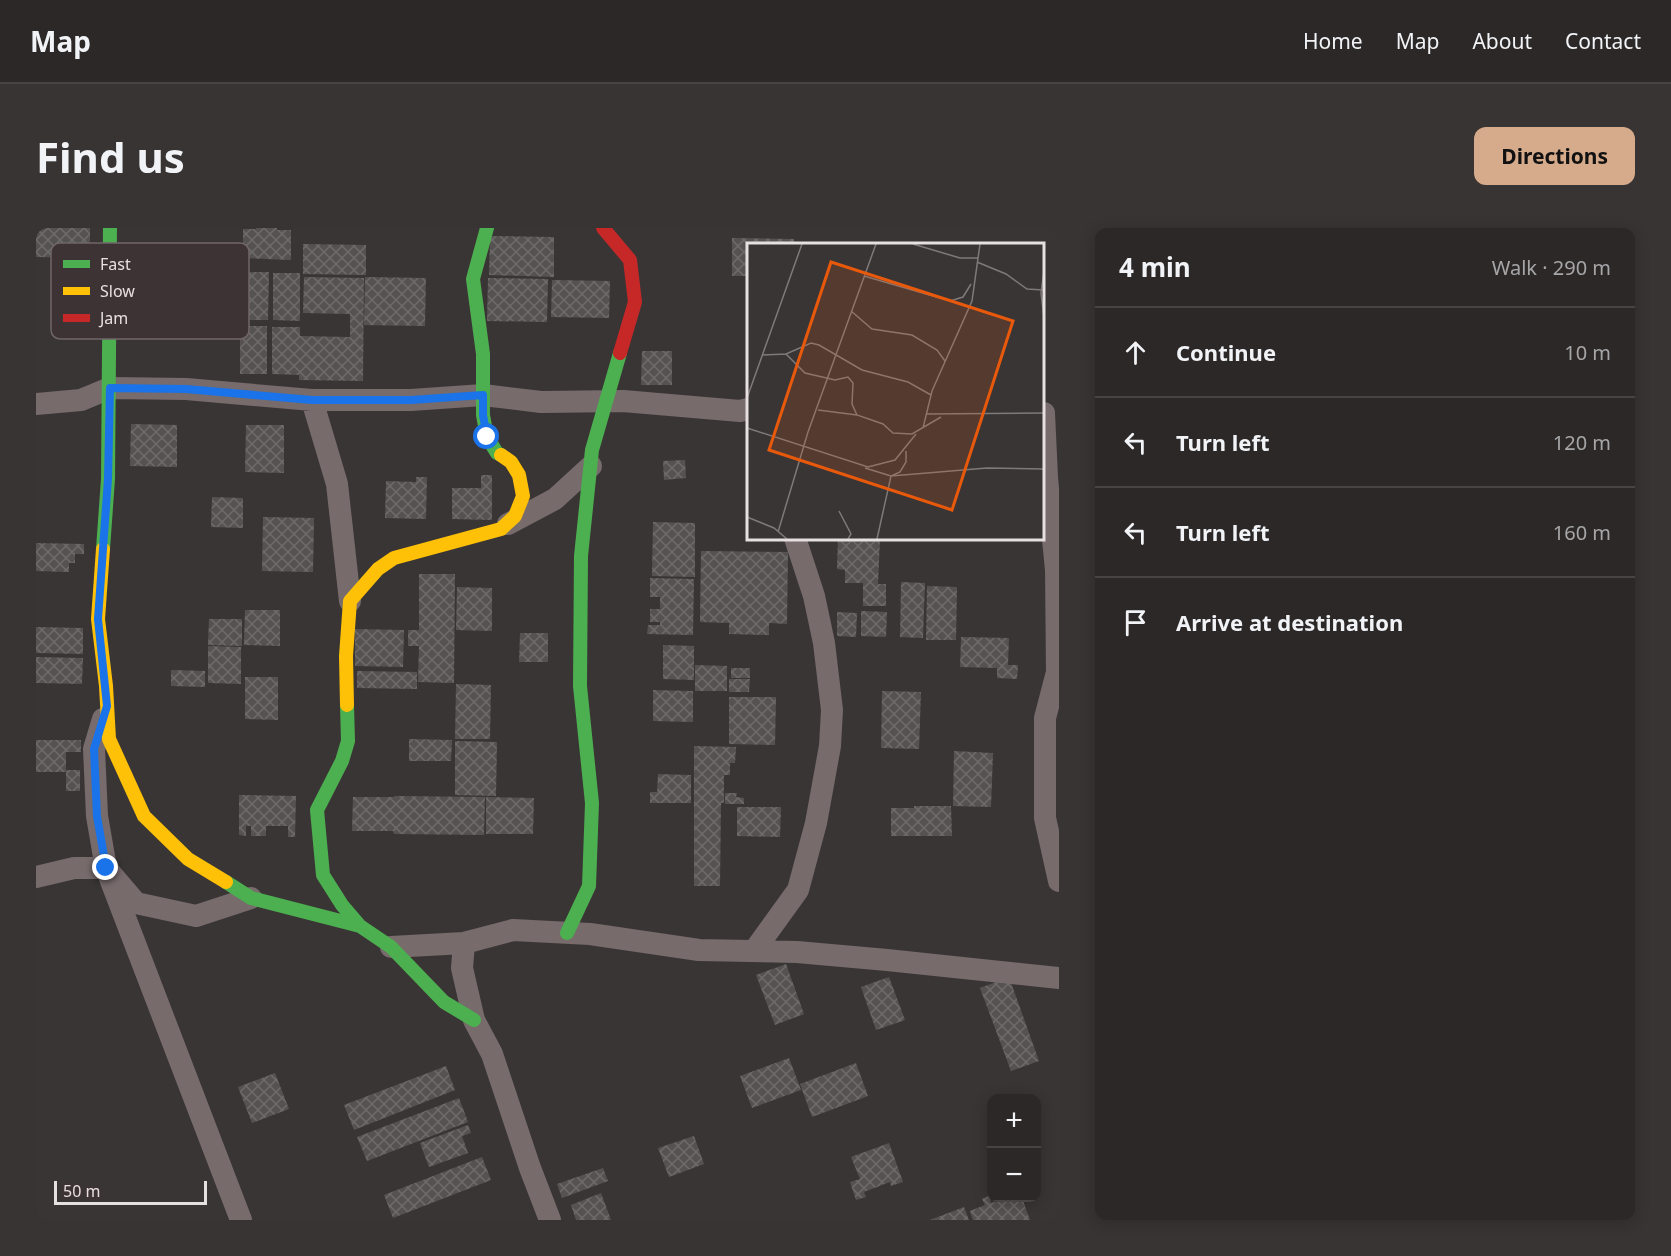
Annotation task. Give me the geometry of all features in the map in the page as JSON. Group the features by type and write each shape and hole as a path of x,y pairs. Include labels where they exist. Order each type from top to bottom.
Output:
{"street":[{"path":"350,602 378,568 394,558 501,529 515,516 523,496 519,475 511,462 497,453 487,437 483,415 483,354 473,279 487,228"},
{"path":"567,933 589,886 592,803 580,686 580,556 592,450 635,302 630,260 603,228"},
{"path":"110,339 108,479 98,619 109,739 144,816 188,859 251,898 360,926"},
{"path":"36,404 81,400 110,388 186,389 312,400 411,400 483,395 541,402 624,401 740,411 747,409"},
{"path":"312,400 338,484 350,602 346,656 348,741 342,761 317,810 323,875 342,905 360,926 391,947 444,1002 474,1020"},
{"path":"1048,413 1047,478 1056,570 1056,672 1045,718 1045,818 1059,881"},
{"path":"504,526 555,499 591,466"},
{"path":"754,951 798,890 816,823 830,746 832,710 824,643 814,596 796,540"},
{"path":"107,706 94,749 97,816 106,868 241,1220"},
{"path":"36,877 74,868 106,868 136,903 196,916 251,898"},
{"path":"391,947 464,944 513,930 590,934 699,950 797,952 1059,978"},
{"path":"464,944 462,968 474,1020 492,1054 550,1220"}],"building":[{"path":"36,228 90,228 90,243 51,243 51,257 36,257"},
{"path":"243,229 291,230 291,260 249,258 249,243 243,243"},
{"path":"490,236 554,237 554,277 489,275"},
{"path":"732,238 794,239 794,243 747,243 747,276 732,276"},
{"path":"303,244 366,245 366,275 303,274"},
{"path":"249,272 269,272 268,320 249,320"},
{"path":"273,273 300,273 300,321 273,320"},
{"path":"304,277 364,278 363,381 299,380 299,375 272,374 272,327 300,327 300,336 350,337 350,314 303,313"},
{"path":"365,277 426,278 425,326 364,325"},
{"path":"488,278 548,279 547,322 487,321"},
{"path":"552,280 610,281 609,318 551,317"},
{"path":"249,326 267,326 267,374 240,374 240,339 249,339"},
{"path":"642,351 672,351 672,385 641,385"},
{"path":"131,424 177,425 177,467 130,466"},
{"path":"246,425 284,425 284,473 245,472"},
{"path":"685,460 686,478 664,480 663,461"},
{"path":"481,475 492,475 492,520 452,519 452,488 481,488"},
{"path":"416,477 427,477 426,519 385,518 386,481 416,482"},
{"path":"212,497 243,498 243,528 211,527"},
{"path":"263,517 314,518 313,572 262,571"},
{"path":"653,522 695,523 695,577 652,576"},
{"path":"838,540 880,540 878,584 886,584 886,606 863,606 863,583 845,583 845,570 837,569"},
{"path":"36,543 84,544 84,554 75,554 75,563 69,563 69,572 36,571"},
{"path":"701,551 788,552 787,624 769,623 769,635 729,634 729,623 700,622"},
{"path":"419,574 455,574 454,683 418,682 419,646 408,646 408,630 419,630"},
{"path":"650,578 694,579 693,635 647,634 648,625 660,625 660,622 650,622 650,609 660,609 660,597 650,597"},
{"path":"901,582 925,583 923,638 900,637"},
{"path":"927,586 957,587 956,640 926,640"},
{"path":"457,587 492,588 492,631 456,630"},
{"path":"245,610 280,610 280,646 244,645"},
{"path":"861,611 887,612 886,637 861,636"},
{"path":"837,612 857,613 856,637 837,636"},
{"path":"209,619 242,619 242,646 208,645"},
{"path":"36,627 83,628 83,654 36,653"},
{"path":"355,629 404,630 403,667 355,666"},
{"path":"520,633 548,633 548,662 519,662"},
{"path":"961,637 1009,638 1008,665 1018,665 1017,679 997,678 997,668 960,667"},
{"path":"663,645 694,646 694,680 663,679"},
{"path":"208,646 241,647 241,684 208,683"},
{"path":"36,657 83,658 82,684 36,683"},
{"path":"695,665 727,666 727,691 695,691"},
{"path":"731,668 750,668 750,678 731,678"},
{"path":"171,670 205,671 205,687 171,686"},
{"path":"357,671 417,672 417,689 357,688"},
{"path":"245,677 278,677 278,720 245,719"},
{"path":"729,679 750,679 749,692 729,692"},
{"path":"456,684 491,685 490,739 455,739"},
{"path":"653,690 693,691 693,722 653,721"},
{"path":"882,691 921,692 919,749 881,748"},
{"path":"729,697 776,697 775,745 729,744"},
{"path":"409,739 452,740 451,761 409,761"},
{"path":"36,740 81,740 81,752 66,752 66,770 80,770 80,791 66,791 66,772 36,772"},
{"path":"455,741 497,742 496,796 455,795"},
{"path":"694,746 736,747 735,763 730,763 730,775 724,775 724,803 721,803 720,886 694,886"},
{"path":"954,751 993,753 991,807 953,806"},
{"path":"658,774 691,775 691,803 650,803 650,792 657,792"},
{"path":"725,793 737,793 736,797 744,798 744,804 725,804"},
{"path":"239,795 296,796 295,837 288,837 288,826 266,826 266,836 251,836 251,826 246,826 246,836 239,835"},
{"path":"353,797 485,797 484,835 352,831"},
{"path":"486,797 534,798 533,834 486,834"},
{"path":"914,806 951,806 952,836 891,836 891,808 914,808"},
{"path":"737,807 781,807 780,837 737,836"},
{"path":"786,964 804,1014 775,1025 756,975"},
{"path":"889,977 905,1020 876,1030 861,987"},
{"path":"1009,977 1039,1061 1011,1071 980,988"},
{"path":"789,1058 801,1090 752,1108 740,1076"},
{"path":"856,1063 868,1096 812,1117 800,1084"},
{"path":"446,1066 455,1090 354,1130 344,1105"},
{"path":"275,1073 289,1109 252,1123 238,1087"},
{"path":"459,1098 468,1122 367,1161 357,1137"},
{"path":"468,1125 471,1133 462,1136 468,1153 429,1167 420,1143"},
{"path":"694,1136 704,1164 669,1177 658,1148"},
{"path":"889,1143 903,1182 891,1186 890,1182 864,1192 866,1197 856,1200 850,1182 860,1179 851,1157"},
{"path":"482,1157 491,1180 393,1218 384,1195"},
{"path":"603,1168 608,1181 562,1198 557,1184"},
{"path":"601,1193 611,1220 576,1220 571,1205"},
{"path":"987,1197 987,1202 991,1203 1023,1202 1030,1220 973,1220 970,1211 985,1205 982,1199"},
{"path":"964,1207 969,1220 930,1220"}],"traffic: fast":[{"path":"110,228 110,243"},
{"path":"487,228 473,279 483,354 483,415 487,437 497,453 501,455"},
{"path":"103,549 108,479 109,339"},
{"path":"567,933 589,886 592,803 580,686 581,556 592,450 620,353"},
{"path":"347,705 348,741 342,761 317,810 323,875 342,905 360,926 391,947 444,1002 474,1020"},
{"path":"226,882 251,898 360,926"}],"traffic: slow":[{"path":"347,705 346,656 350,601 378,569 394,558 501,529 515,516 523,496 519,475 511,462 501,455"},
{"path":"103,549 98,619 106,686 109,739 144,816 188,859 226,882"}],"traffic: jam":[{"path":"603,228 630,260 635,302 620,353"}],"route":[{"path":"106,868 97,816 94,749 107,706 98,619 108,479 110,388 186,389 312,400 411,400 483,395 483,415 487,437"}]}
